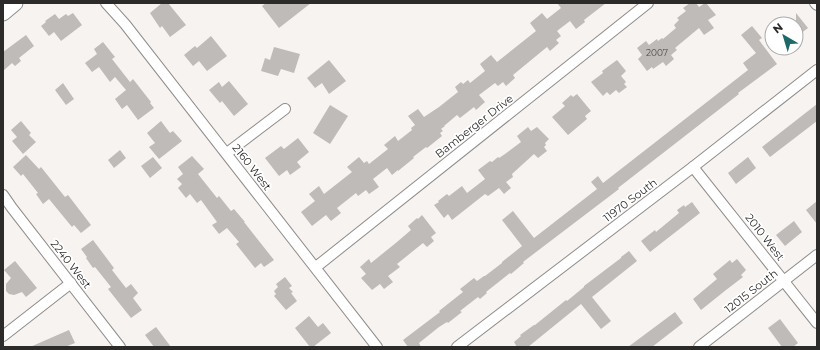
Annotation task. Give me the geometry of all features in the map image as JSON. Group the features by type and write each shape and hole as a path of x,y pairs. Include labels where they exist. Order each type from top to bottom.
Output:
{"main road":[{"path":"3,13 16,3"}],"street":[{"name":"2160 West","path":"106,3 126,24 377,347"},
{"name":"Bamberger Drive","path":"316,268 648,3"},
{"name":"11970 South","path":"457,347 817,70"},
{"path":"227,153 285,109"},
{"name":"2010 West","path":"693,166 817,323"},
{"name":"2240 West","path":"3,195 120,347"},
{"name":"12015 South","path":"699,347 817,255"},
{"path":"3,336 71,283"}],"building":[{"path":"162,3 168,3 186,25 170,37 162,26 160,28 150,13"},
{"path":"266,3 311,3 279,28 262,6"},
{"path":"557,3 606,3 584,20 585,22 576,29 570,21 557,31 561,36 556,40 559,43 550,51 547,47 513,75 515,78 506,86 503,82 498,86 495,83 479,95 485,102 476,110 474,107 460,118 457,115 441,129 443,131 440,133 442,136 413,157 414,158 398,171 392,175 387,168 373,179 379,187 369,194 366,190 358,196 356,193 337,208 341,213 331,221 326,215 312,226 301,212 315,201 309,194 319,186 324,194 352,172 347,167 359,157 364,163 367,161 369,164 388,149 384,145 395,136 398,141 412,130 411,128 415,125 408,116 418,109 424,117 439,107 458,92 455,87 461,82 463,84 468,80 470,83 485,71 480,64 491,55 497,62 536,31 530,23 542,13 547,19 561,8"},
{"path":"690,3 696,3 699,7 706,3 716,15 708,20 714,28 704,35 699,28 675,48 677,50 671,55 674,59 666,66 663,62 647,71 638,59 642,55 637,48 646,41 649,45 657,39 658,41 662,38 663,39 676,28 674,25 679,20 677,18 686,11 683,8"},
{"path":"73,13 82,25 61,41 54,32 49,36 41,26 55,14 59,19 66,14 68,16"},
{"path":"804,23 808,28 804,31"},
{"path":"752,26 762,38 759,40 764,47 764,56 771,56 777,64 738,93 739,94 618,188 619,189 523,262 524,263 486,292 487,293 480,299 478,297 460,311 462,312 448,323 447,322 439,327 419,343 421,347 408,347 403,340 440,312 439,311 463,292 460,289 474,278 477,281 485,276 522,246 502,220 513,211 534,238 597,189 591,182 598,176 603,183 748,70 743,63 756,53 741,35"},
{"path":"26,35 34,46 19,58 21,61 15,66 12,63 3,71 3,52"},
{"path":"211,36 227,56 207,71 199,61 193,66 184,55 195,46 197,48"},
{"path":"103,42 115,57 112,59 130,82 133,79 154,108 138,120 127,105 122,109 115,99 126,90 115,77 110,82 99,67 92,72 85,63 97,54 94,49"},
{"path":"274,47 300,54 294,73 281,69 278,76 261,71 265,58 270,60"},
{"path":"329,60 346,81 329,94 322,83 315,88 307,78"},
{"path":"617,60 626,71 621,76 626,82 624,84 627,87 619,93 616,90 610,95 607,92 603,96 591,82 603,73 602,71"},
{"path":"229,81 248,104 234,116 222,101 220,103 209,90 219,82 222,87"},
{"path":"63,83 74,99 66,105 55,90"},
{"path":"577,94 591,111 585,116 587,119 568,135 552,117 565,106 562,103 571,95 573,97"},
{"path":"817,104 817,121 770,157 762,147"},
{"path":"330,105 348,116 330,144 313,133"},
{"path":"21,121 31,133 29,135 36,142 23,154 12,141 17,137 11,130"},
{"path":"161,121 170,133 173,131 182,141 159,159 149,147 155,143 147,133"},
{"path":"528,127 531,131 537,127 549,139 545,143 546,145 544,147 547,151 538,158 534,154 512,174 513,177 506,182 511,188 504,194 499,188 488,196 485,194 452,220 448,214 444,218 434,205 447,194 449,196 462,186 467,193 485,179 478,170 490,161 492,162 498,157 499,158 521,142 517,136"},
{"path":"298,138 309,152 297,162 301,167 290,175 287,170 279,176 265,158 281,146 284,149"},
{"path":"120,150 126,158 114,168 108,160"},
{"path":"26,155 39,169 41,167 65,197 68,195 91,225 81,233 74,225 72,227 49,199 43,204 36,194 38,193 23,174 21,176 13,167"},
{"path":"192,156 204,169 198,174 217,198 219,196 231,211 234,209 274,260 264,267 261,263 255,268 236,244 239,242 227,228 219,234 212,225 217,222 201,200 197,203 190,194 186,198 178,188 182,184 177,179 183,174 178,167"},
{"path":"153,157 162,168 150,178 141,166"},
{"path":"748,157 756,168 736,184 728,173"},
{"path":"817,201 817,224 806,210"},
{"path":"692,202 700,213 650,252 641,241 655,230 656,232 679,213 677,210"},
{"path":"422,215 436,233 431,237 434,241 427,247 423,243 397,264 400,267 388,276 393,282 384,289 380,284 372,290 361,278 366,274 360,267 369,259 371,263 397,242 411,230 408,226"},
{"path":"794,221 802,232 785,246 776,235"},
{"path":"93,240 114,268 112,270 126,288 131,284 138,293 133,298 142,310 131,318 108,289 111,287 95,267 93,268 81,249"},
{"path":"629,251 637,261 592,297 611,321 601,329 581,304 528,347 517,347 514,342 521,336 520,335 566,300 567,301"},
{"path":"737,259 746,270 741,275 743,277 701,310 693,299 717,279 713,274 730,260 732,263"},
{"path":"15,261 37,288 26,297 22,292 14,295 9,294 6,291 6,284 11,278 4,270"},
{"path":"285,277 292,286 289,288 293,292 291,293 297,301 286,310 274,296 276,294 274,291 278,287 276,284"},
{"path":"675,312 683,323 652,347 628,347"},
{"path":"309,316 318,327 323,323 331,333 313,347 310,347 295,328"},
{"path":"780,319 798,343 793,347 782,347 768,328"},
{"path":"156,327 171,347 154,347 145,335"},
{"path":"69,330 75,343 65,347 30,347"}]}
